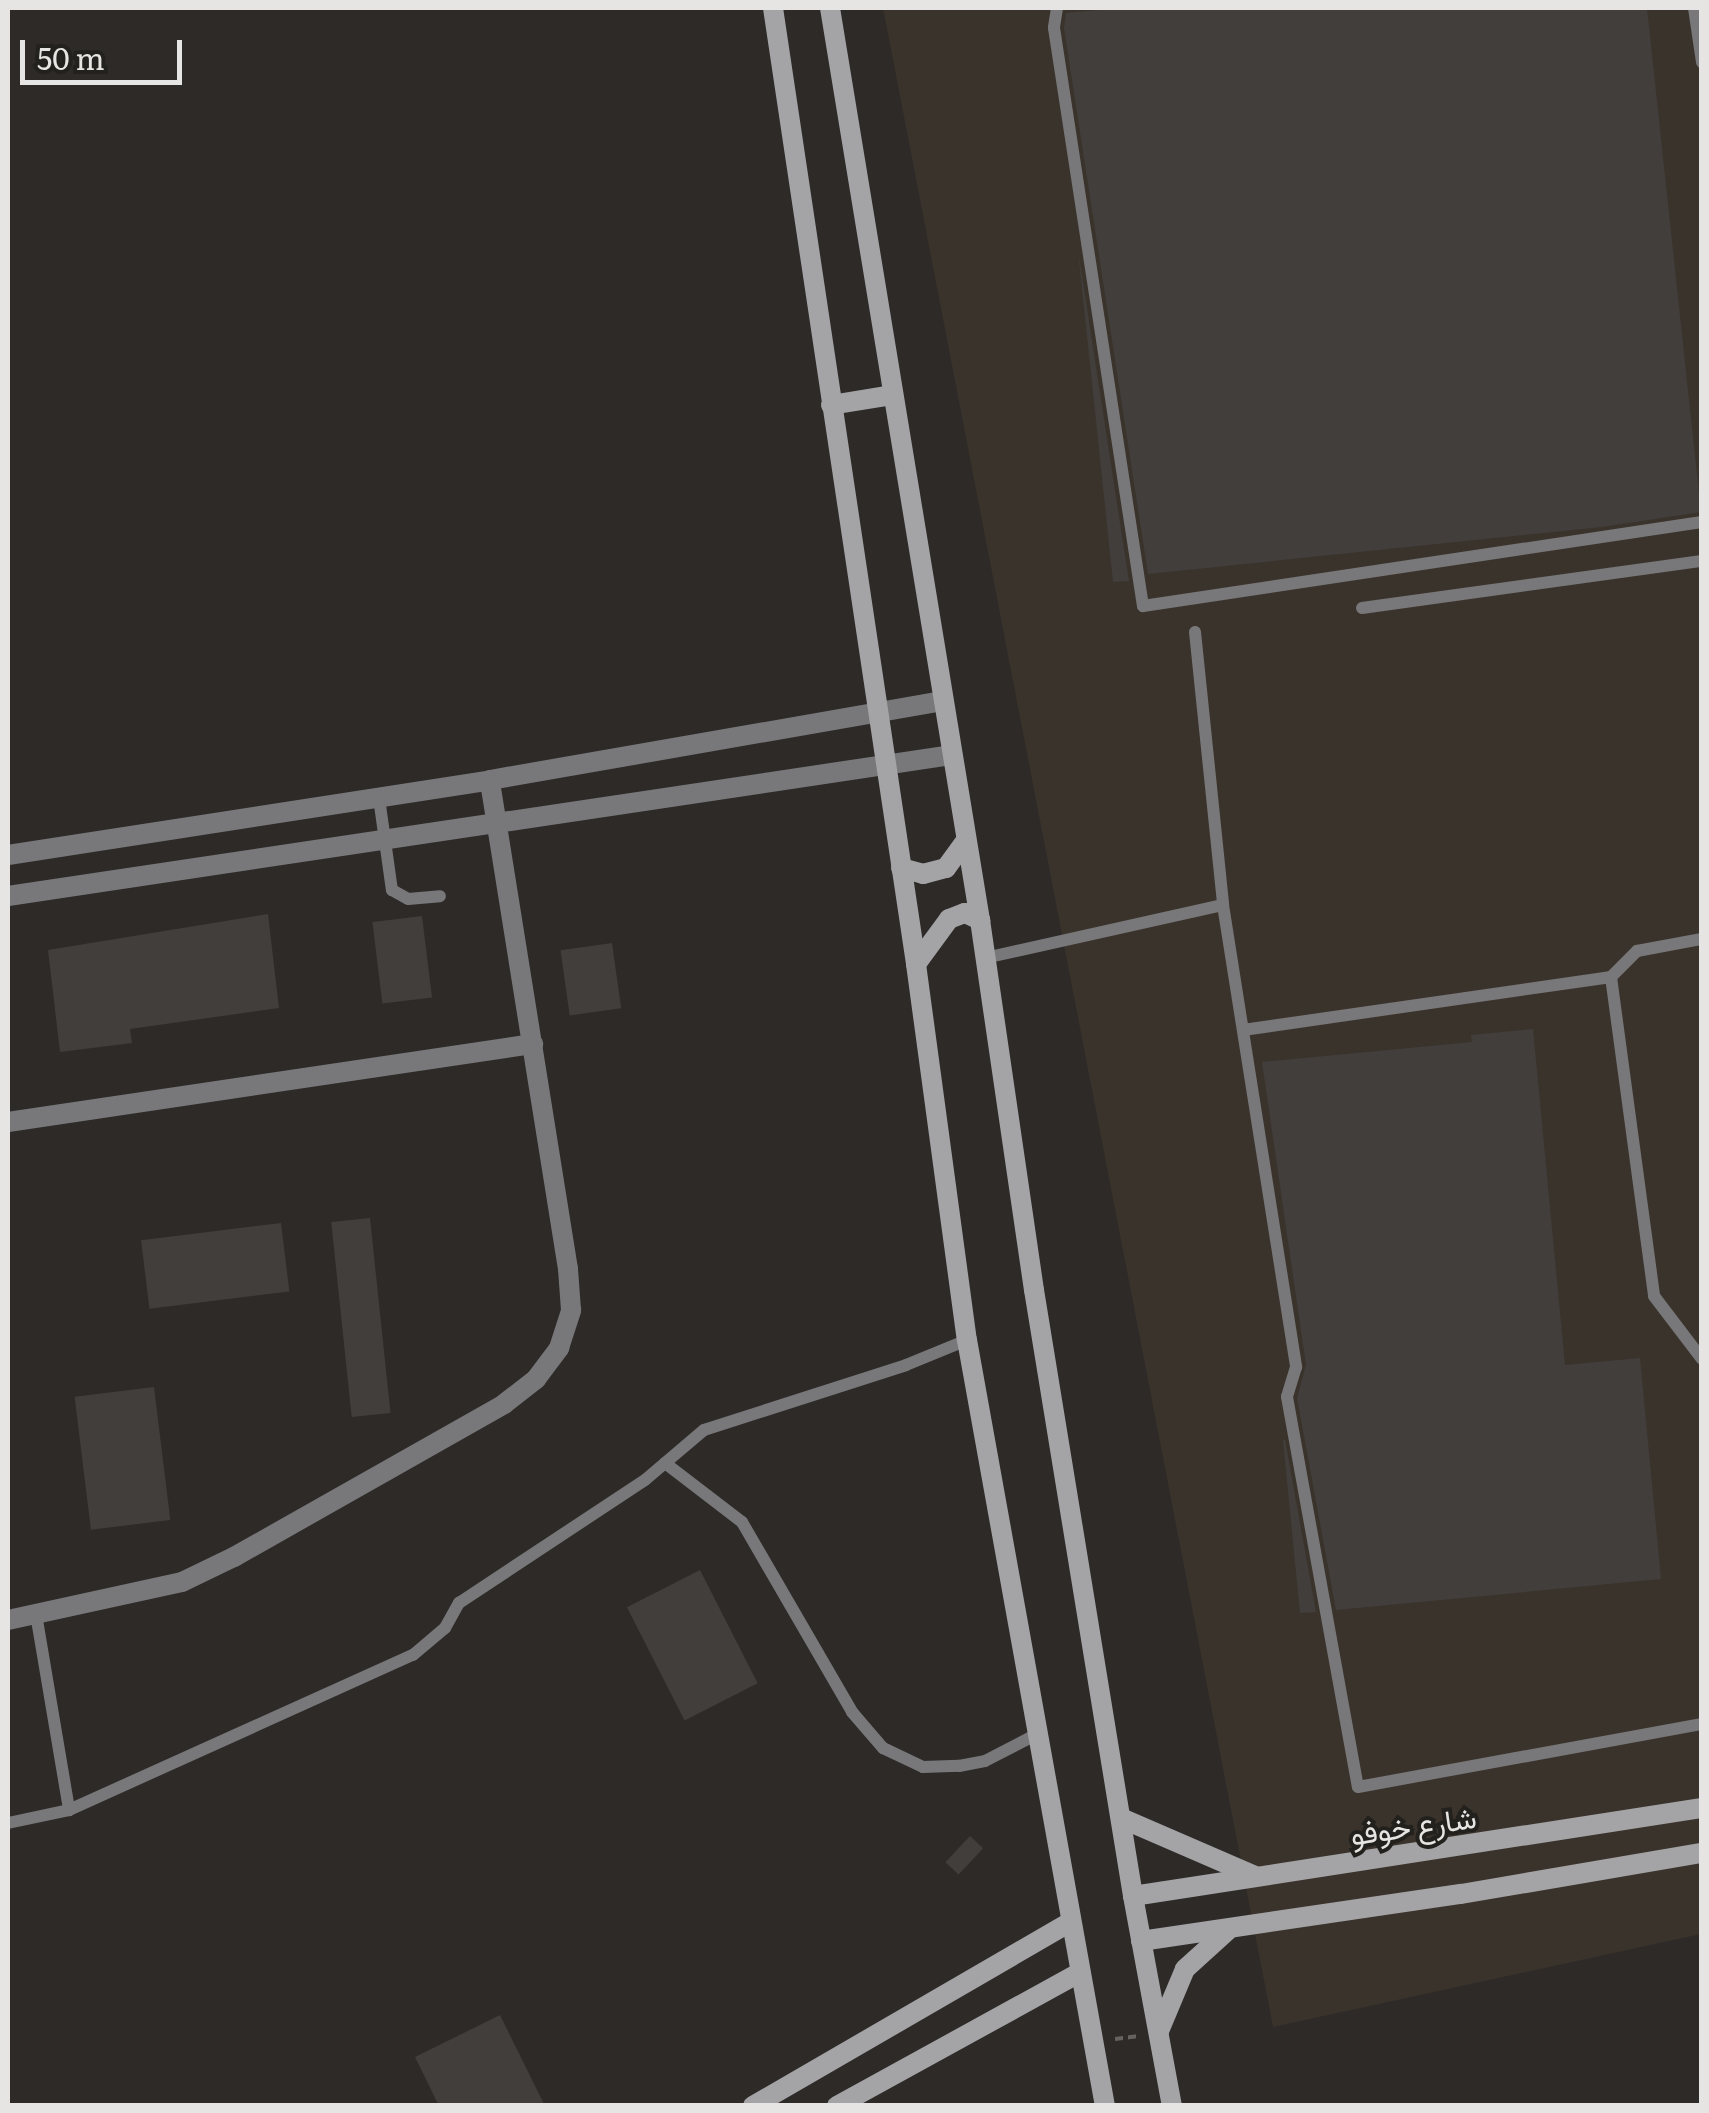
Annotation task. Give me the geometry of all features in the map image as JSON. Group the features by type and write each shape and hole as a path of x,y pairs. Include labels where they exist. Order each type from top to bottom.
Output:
{"street":[{"path":"772,8 916,964 967,1340 1105,2106"},
{"path":"830,8 980,920 1120,1818 1172,2106"},
{"path":"831,405 893,395"},
{"path":"8,855 490,780 943,702"},
{"path":"8,896 951,755"},
{"path":"8,1620 182,1582 487,1414 536,1380 559,1348 571,1310 490,780"},
{"path":"901,868 923,874 946,868 966,840"},
{"path":"916,964 949,919 965,913 980,920"},
{"path":"8,1122 533,1044"},
{"name":"شارع خوفو","path":"1133,1896 1702,1808"},
{"path":"1120,1818 1257,1876"},
{"path":"1141,1941 1702,1852"},
{"path":"753,2106 1070,1922"},
{"path":"1158,2033 1185,1969 1229,1928"},
{"path":"837,2106 1078,1973"}],"lane":[{"path":"1057,8 1054,28 1143,606 1702,522"},
{"path":"1694,8 1702,62"},
{"path":"1362,608 1702,560"},
{"path":"1195,632 1223,905 1296,1367 1288,1397 1358,1787 1702,1724"},
{"path":"380,798 392,890 398,897 440,896"},
{"path":"985,958 1223,905"},
{"path":"1243,1030 1610,976 1638,951 1702,939"},
{"path":"1610,976 1654,1296 1702,1359"},
{"path":"8,1823 69,1810 413,1655 445,1628 459,1603 665,1463 704,1430 906,1365 967,1340"},
{"path":"665,1463 742,1522 852,1712 882,1748 922,1767 960,1766 985,1761 1037,1734"},
{"path":"36,1614 69,1810"}],"path":[{"path":"1091,2043 1158,2033"}],"shaded area":[{"path":"883,8 1701,8 1701,1934 1273,2027"}],"building":[{"path":"1121,8 1647,8 1701,512 1602,527 1148,574 1064,28 1066,13"},
{"path":"1078,250 1129,581 1113,582"},
{"path":"268,914 279,1008 130,1029 132,1043 60,1052 48,950"},
{"path":"422,916 432,997 382,1003 372,922"},
{"path":"612,943 621,1008 570,1016 561,950"},
{"path":"1533,1029 1565,1365 1640,1358 1661,1579 1336,1610 1297,1398 1306,1365 1262,1062 1472,1042 1471,1035"},
{"path":"370,1218 390,1413 352,1417 331,1222"},
{"path":"281,1223 289,1291 149,1309 141,1240"},
{"path":"154,1387 170,1520 91,1530 75,1397"},
{"path":"1285,1440 1316,1612 1300,1613"},
{"path":"700,1570 758,1683 685,1720 627,1607"},
{"path":"970,1836 983,1848 959,1875 945,1862"},
{"path":"500,2015 545,2106 439,2106 415,2057"}]}
